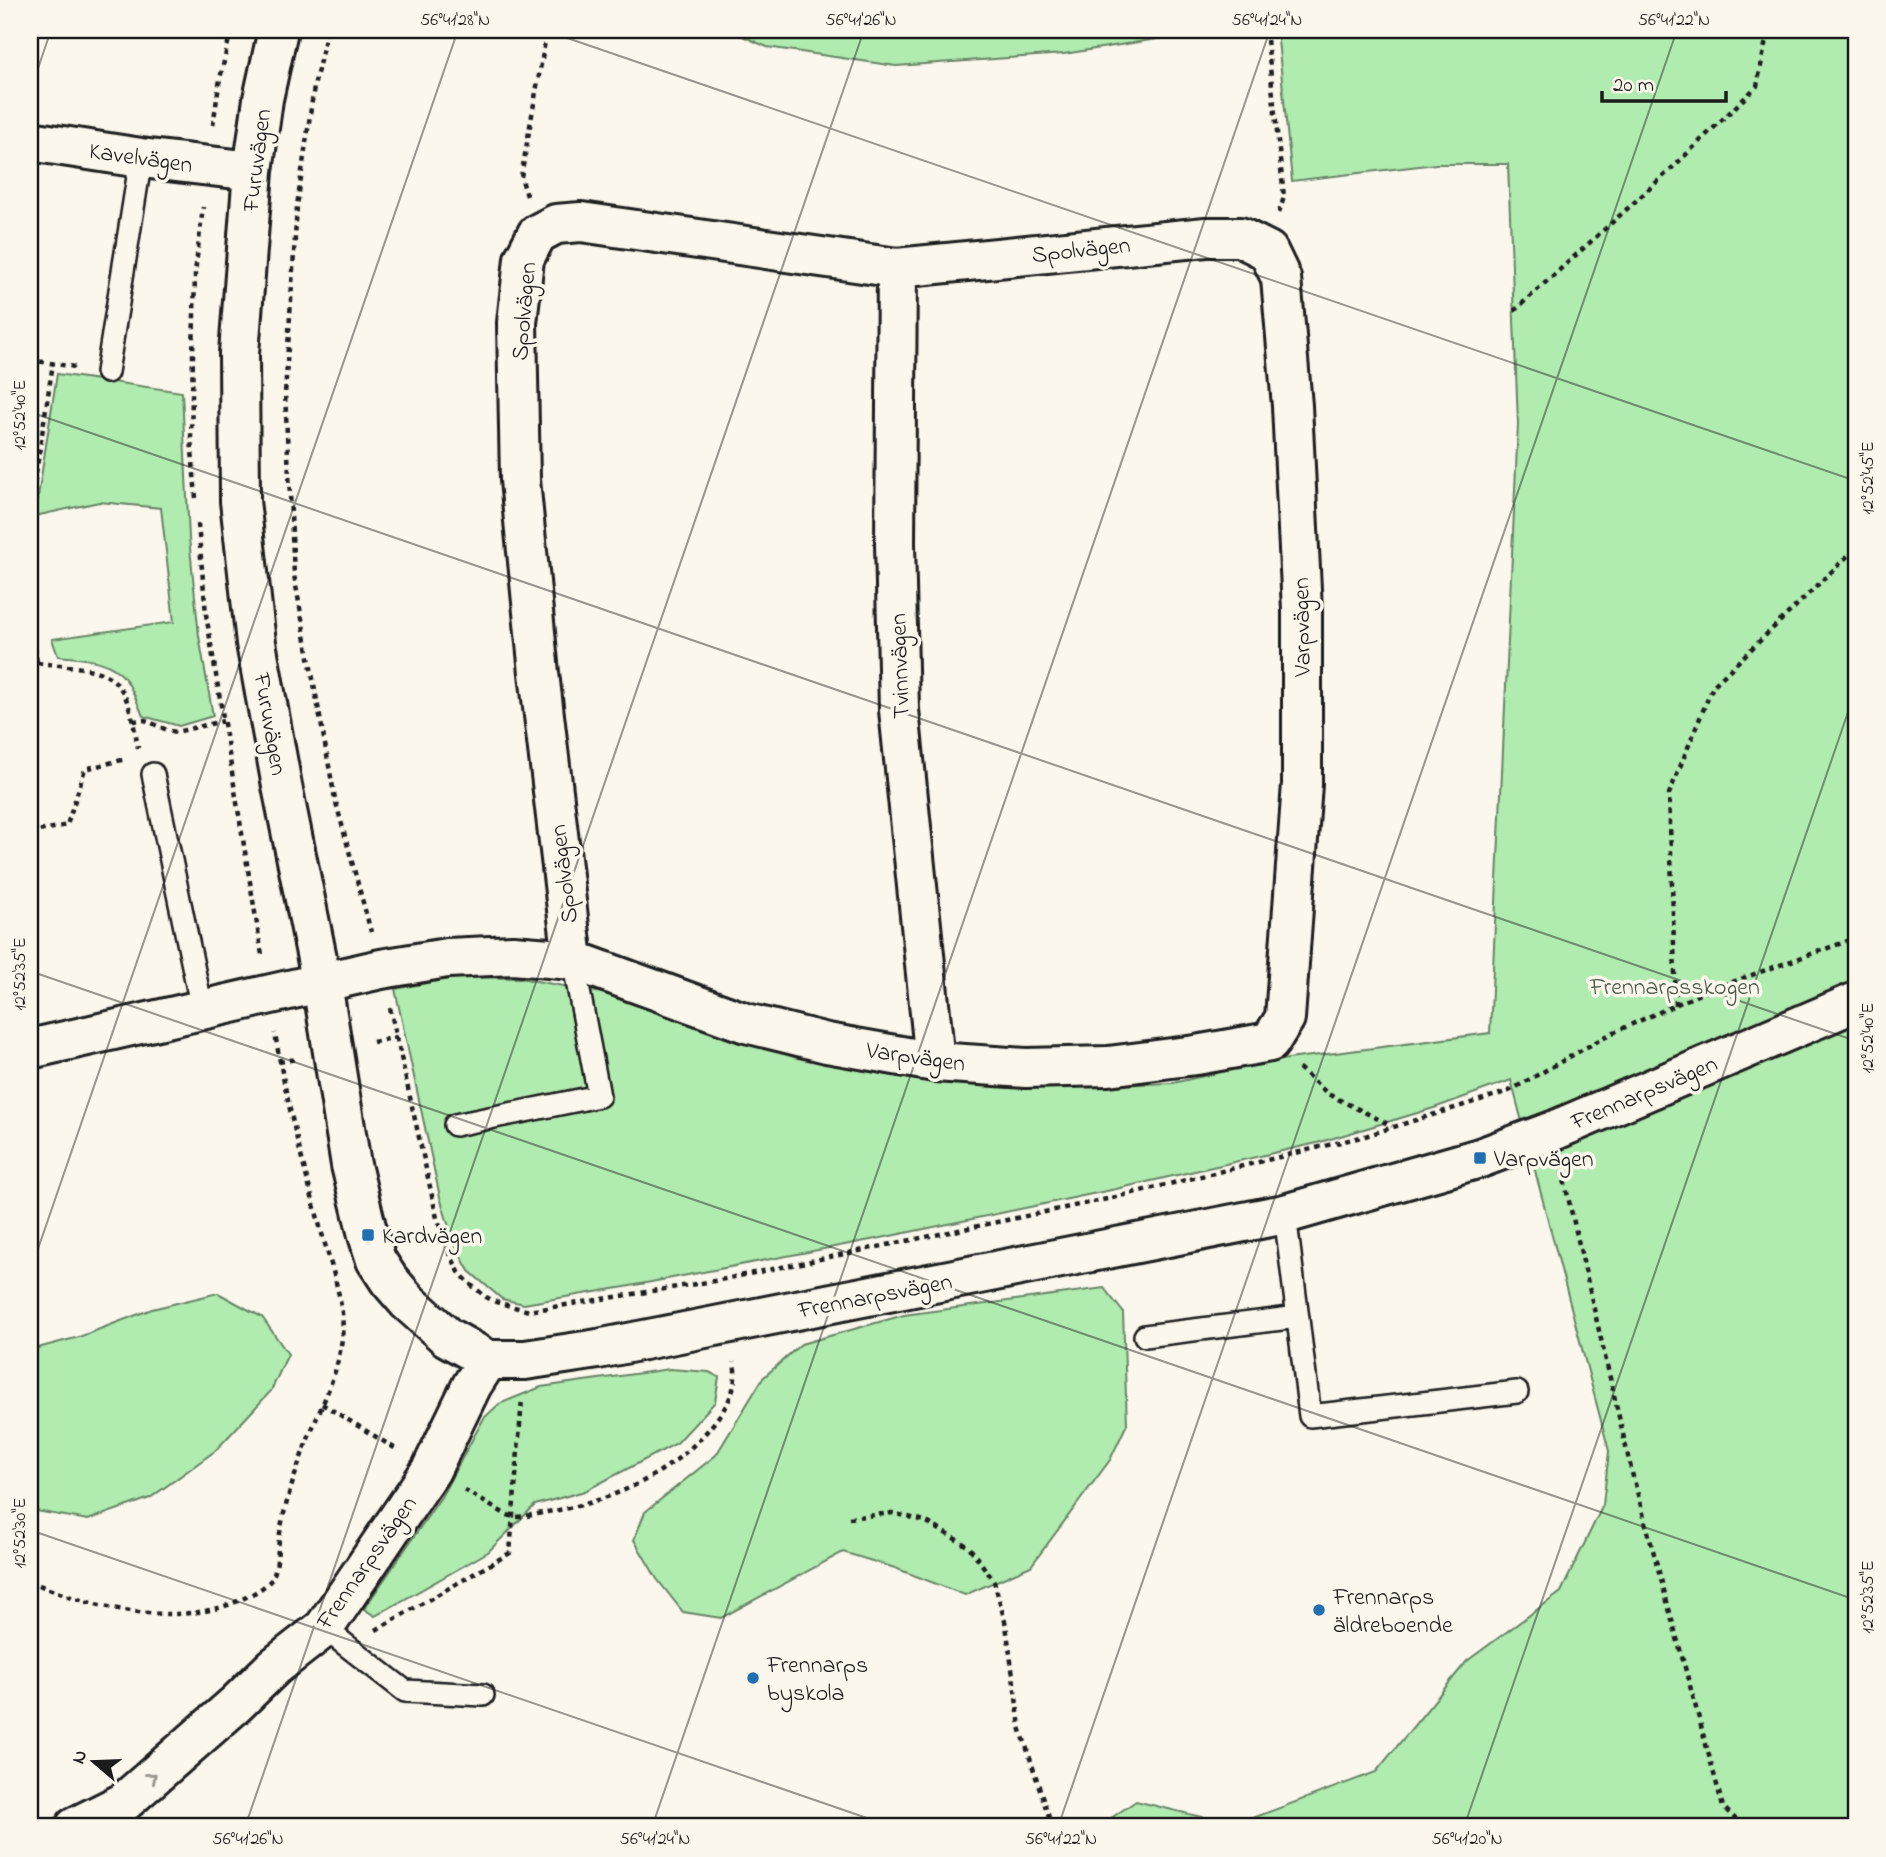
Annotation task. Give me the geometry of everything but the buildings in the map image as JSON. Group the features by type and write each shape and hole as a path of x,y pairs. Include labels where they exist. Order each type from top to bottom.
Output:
{"street":[{"name":"Furuvägen","path":"278,30 263,99 253,171 239,354 240,501 256,643 322,984 351,1165 376,1260 408,1302 447,1337 506,1360"},
{"name":"Kavelvägen","path":"30,141 253,171"},
{"name":"Spolvägen","path":"573,960 539,673 520,480 517,323 523,259 537,234 556,224 581,222 897,268 1206,237 1240,237 1268,251"},
{"name":"Varpvägen","path":"322,984 381,969 447,958 513,955 573,960 746,1023 827,1043 936,1062 1027,1068 1108,1066 1270,1042 1285,1018 1302,784 1302,610 1292,406 1281,278 1268,251"},
{"name":"Tvinnvägen","path":"897,268 895,543 899,710 936,1062"},
{"path":"30,1049 322,984"},
{"name":"Frennarpsvägen","path":"75,1827 123,1803 274,1667 336,1637 430,1470 472,1385 506,1360 598,1349 1285,1214 1480,1158 1553,1131 1856,1002"}],"lane":[{"path":"107,372 141,158"},
{"path":"153,774 202,1009"},
{"path":"455,1125 599,1096 573,960"},
{"path":"1285,1214 1310,1416 1517,1392"},
{"path":"1145,1336 1298,1317"},
{"path":"336,1637 405,1691 483,1695"}],"path":[{"path":"197,506 191,438 195,273 220,79 231,30"},
{"path":"327,30 314,87 297,206 285,394 294,575 335,799 381,969 437,1218 459,1272 486,1297 528,1311 720,1280 1112,1198 1365,1136 1509,1091 1610,1034 1704,992 1856,938"},
{"path":"537,234 521,177 547,30"},
{"path":"874,30 898,38 933,36 954,30"},
{"path":"1266,30 1284,197 1268,251"},
{"path":"1514,311 1669,171 1757,86 1768,30"},
{"path":"30,360 107,372"},
{"path":"30,492 34,486 53,363"},
{"path":"30,1581 70,1597 107,1606 175,1614 231,1605 254,1594 272,1579 282,1519 304,1450 341,1354 341,1306 279,1062 206,614 198,519"},
{"path":"1676,1005 1669,794 1713,686 1856,548"},
{"path":"30,617 37,663"},
{"path":"30,668 37,663 95,670 110,677 120,686 126,697 139,756 153,774"},
{"path":"133,721 145,720 176,732 223,721"},
{"path":"30,833 67,825 85,769 139,756"},
{"path":"1270,1042 1328,1094 1393,1127"},
{"path":"1553,1131 1632,1473 1719,1794 1723,1807 1744,1827"},
{"path":"322,1404 512,1517 576,1507 615,1494 679,1459 707,1433 726,1406 736,1379 720,1280"},
{"path":"336,1637 510,1553 512,1517 506,1360 528,1311"},
{"path":"849,1518 892,1513 925,1521 969,1547 994,1581 1006,1625 1020,1727 1052,1827"}],"green space":[{"path":"729,30 1213,30 1064,54 896,66 767,47"},
{"name":"Frennarpsskogen","path":"1277,30 1856,30 1856,1827 1098,1827 1136,1801 1234,1825 1376,1772 1467,1661 1561,1592 1603,1505 1609,1451 1511,1080 1434,1108 1317,1143 1116,1189 881,1238 524,1304 502,1299 469,1271 454,1244 440,1197 395,989 459,977 520,978 607,994 797,1058 899,1077 1024,1088 1173,1083 1265,1062 1490,1033 1518,424 1508,164 1436,164 1292,181"},
{"path":"57,374 182,392 189,538 199,636 213,716 179,726 143,716 129,684 120,673 95,661 58,656 52,639 174,622 161,508 99,502 35,516"},
{"path":"1104,1288 1123,1312 1127,1424 1110,1460 1031,1566 965,1595 895,1568 843,1552 721,1618 683,1612 657,1579 634,1540 645,1512 716,1455 763,1378 801,1344 904,1315"},
{"path":"218,1293 262,1317 288,1354 271,1391 215,1451 150,1498 88,1520 30,1510 30,1350 79,1337 152,1309"},
{"path":"670,1369 709,1372 719,1377 715,1402 677,1443 585,1491 535,1505 488,1552 375,1616 364,1609 441,1497 484,1418 499,1404 541,1387"}],"place":[{"name":"Varpvägen","path":"1480,1158"},
{"name":"Kardvägen","path":"368,1235"},
{"name":"Frennarps äldreboende","path":"1319,1610"},
{"name":"Frennarps byskola","path":"753,1678"}]}
